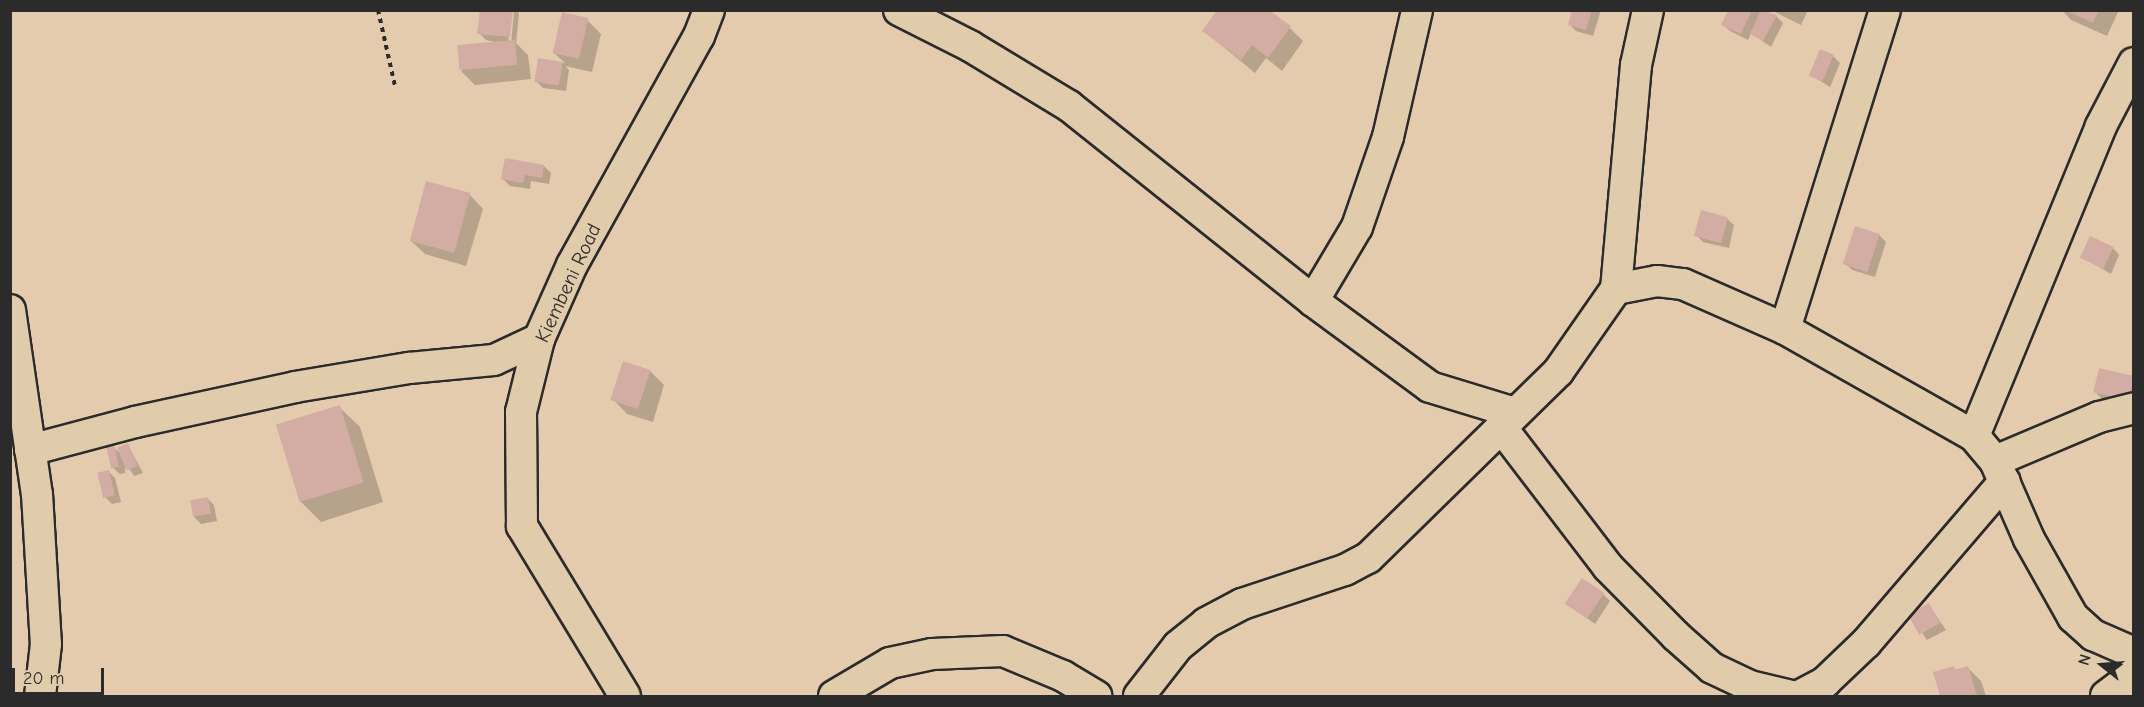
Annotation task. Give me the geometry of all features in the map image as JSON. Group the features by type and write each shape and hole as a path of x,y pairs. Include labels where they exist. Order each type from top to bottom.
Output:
{"street":[{"name":"Kiembeni Road","path":"625,696 522,526 520,412 539,339 572,265 699,36 709,10"},
{"path":"899,10 970,46 1069,106 1313,301 1430,387 1508,420 1608,567 1676,636 1712,668 1750,686 1799,696 1825,682 1866,644 2000,471 2099,417 2133,408"},
{"path":"1313,301 1343,256 1364,208 1388,137 1417,10"},
{"path":"1139,696 1178,646 1206,623 1242,604 1345,570 1368,558 1558,372 1616,289 1636,65 1648,10"},
{"path":"1785,329 1885,10"},
{"path":"1974,436 2102,126 2133,63"},
{"path":"1616,289 1657,280 1683,284 1785,329 1974,436 2000,471 2029,539 2073,617 2093,635 2133,653"},
{"path":"10,310 37,494 46,644 40,696"},
{"path":"30,450 135,422 295,387 409,368 494,360 539,339"},
{"path":"834,696 890,663 932,654 1003,651 1063,676 1096,696"},
{"path":"2106,696 2133,675"}],"path":[{"path":"378,10 395,86"}],"building":[{"path":"480,10 513,10 510,37 477,34"},
{"path":"1217,10 1269,10 1291,26 1268,58 1252,45 1241,60 1202,31"},
{"path":"1572,10 1592,10 1586,30 1568,25"},
{"path":"1728,10 1752,10 1741,34 1721,25"},
{"path":"1761,10 1777,15 1763,41 1750,34"},
{"path":"2065,10 2099,10 2093,23"},
{"path":"562,12 588,18 579,59 553,53"},
{"path":"515,40 517,65 459,70 457,45"},
{"path":"1820,49 1834,55 1822,82 1809,76"},
{"path":"538,58 563,62 559,86 534,82"},
{"path":"505,158 544,165 542,178 525,175 523,183 501,179"},
{"path":"426,181 470,193 454,253 410,241"},
{"path":"1701,210 1728,217 1721,243 1694,236"},
{"path":"1855,226 1880,234 1867,272 1843,264"},
{"path":"2090,236 2114,247 2103,269 2080,258"},
{"path":"623,361 651,370 638,409 610,400"},
{"path":"2099,368 2134,376 2128,400 2093,392"},
{"path":"340,405 364,482 300,502 276,425"},
{"path":"128,443 138,466 127,471 117,448"},
{"path":"114,445 119,466 111,468 106,447"},
{"path":"109,470 115,495 103,498 97,473"},
{"path":"208,497 211,514 193,517 190,500"},
{"path":"1582,578 1604,593 1587,619 1565,604"},
{"path":"1929,603 1940,623 1919,635 1908,615"},
{"path":"1954,666 1955,670 1968,666 1977,696 1940,696 1933,672"}]}
